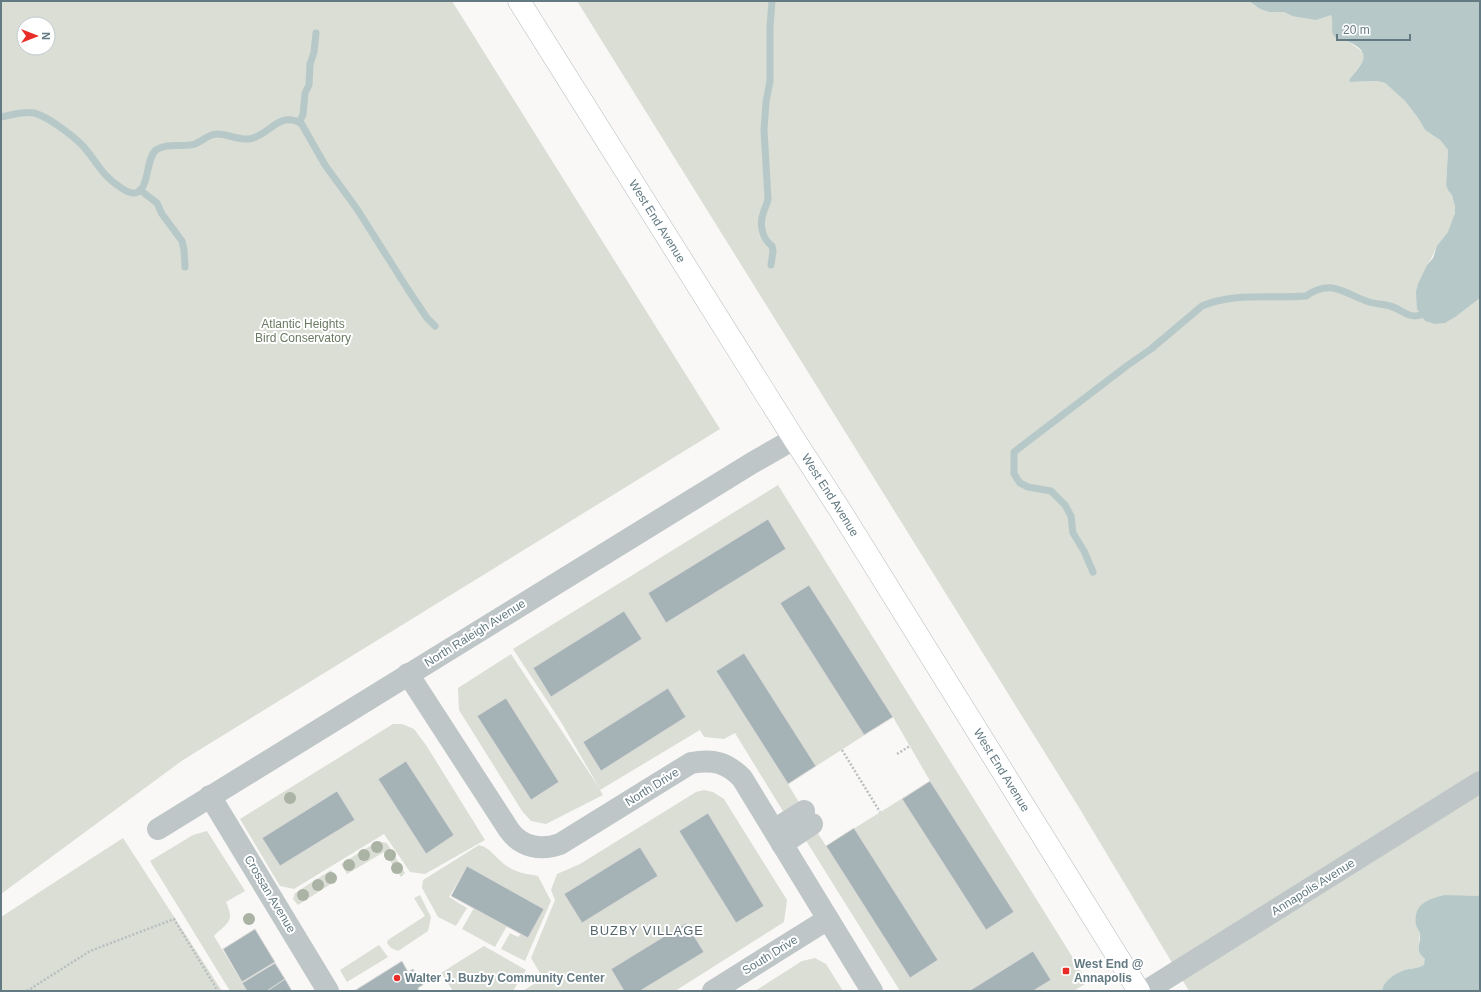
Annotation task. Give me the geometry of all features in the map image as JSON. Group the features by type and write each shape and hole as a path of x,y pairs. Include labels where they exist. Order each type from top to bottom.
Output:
{"main road":[{"name":"West End Avenue","path":"519,1 844,516 1139,991"}],"street":[{"name":"North Raleigh Avenue","path":"158,829 752,463 794,439"},
{"name":"North Drive","path":"408,674 508,830 517,840 524,843 539,847 548,847 560,844 674,772 691,763 704,760 715,761 735,770 742,778 872,991"},
{"name":"Annapolis Avenue","path":"1146,991 1480,782"},
{"name":"Crossan Avenue","path":"210,796 328,991"},
{"path":"778,837 808,818"},
{"name":"South Drive","path":"713,991 828,919"}],"path":[{"path":"898,754 910,746"},
{"path":"842,750 880,812"},
{"path":"28,991 90,951 174,919 218,991"}],"green space":[{"name":"Atlantic Heights Bird Conservatory","path":"1,1 452,1 720,429 183,760 1,894"},
{"path":"577,1 1249,1 1260,9 1269,12 1284,12 1292,16 1331,15 1333,18 1333,34 1341,40 1349,42 1365,55 1364,60 1349,80 1350,82 1377,81 1385,83 1405,101 1425,130 1440,140 1448,150 1446,185 1453,198 1455,209 1454,216 1447,235 1436,248 1427,265 1475,301 1480,298 1480,895 1475,896 1420,933 1419,950 1425,959 1425,965 1396,974 1385,983 1382,991 1189,991 1078,806"},
{"path":"778,485 1088,982 1074,991 900,991 800,831 812,824 826,846 930,781 893,717 788,784 804,811 789,821 735,733 724,739 704,737 700,730 600,790 603,795 546,824 531,821 522,811 459,710 458,688 511,654 600,789 561,722 513,649"},
{"path":"393,724 402,724 414,729 426,745 485,840 425,874 410,872 384,834 294,889 280,886 240,819"},
{"path":"704,790 713,792 724,799 787,900 784,922 675,991 523,991 543,978 531,958 555,900 551,890 557,874 580,864 696,792"},
{"path":"207,831 245,891 226,902 230,914 229,921 214,936 247,991 230,991 150,861 193,835"},
{"path":"123,838 222,991 1,991 1,917"},
{"path":"378,841 387,843 405,873 401,877 384,852 347,874 341,864"},
{"path":"479,845 488,849 513,870 538,876 551,901 525,961 501,949 510,933 518,937 521,934 528,938 544,909 467,866 449,897 467,908 456,926 438,917 422,888 423,880"},
{"path":"331,870 337,880 298,905 293,899 295,893"},
{"path":"420,895 431,917 428,931 398,951 391,948 387,943 388,940 425,916 414,898"},
{"path":"474,908 507,926 495,947 462,929"},
{"path":"379,945 388,957 347,982 340,970"},
{"path":"484,946 526,970 513,991 453,991 441,973"},
{"path":"815,958 826,964 843,991 755,991 802,961"}],"shaded area":[{"path":"1249,1 1480,1 1480,298 1455,317 1445,323 1435,324 1425,321 1417,309 1416,292 1418,284 1427,265 1433,258 1437,246 1448,232 1455,213 1455,206 1452,196 1446,185 1448,150 1440,140 1425,130 1405,101 1385,83 1377,81 1350,82 1349,80 1361,64 1364,55 1357,46 1337,39 1334,36 1332,31 1331,15 1316,20 1292,16 1284,12 1269,12 1260,9"},
{"path":"1445,895 1480,895 1480,991 1382,991 1385,983 1396,974 1424,965 1425,959 1419,950 1420,933 1416,925 1417,912 1419,907 1423,904 1433,898"}],"building":[{"path":"768,519 786,549 666,623 648,593"},
{"path":"809,585 893,717 864,735 780,603"},
{"path":"624,611 642,639 551,697 533,668"},
{"path":"744,653 816,766 788,784 716,671"},
{"path":"668,688 686,717 601,771 583,742"},
{"path":"506,698 559,782 531,800 477,716"},
{"path":"406,761 454,835 426,854 378,779"},
{"path":"930,781 1014,912 986,930 902,799"},
{"path":"337,791 355,820 280,866 262,838"},
{"path":"708,813 764,906 736,923 679,831"},
{"path":"854,828 938,960 910,978 826,846"},
{"path":"640,847 658,876 582,923 564,894"},
{"path":"467,866 544,909 528,938 451,896"},
{"path":"686,923 704,952 640,991 624,991 611,969"},
{"path":"255,929 275,962 242,982 223,949"},
{"path":"1033,951 1051,980 1033,991 969,991"},
{"name":"Walter J. Buzby Community Center","path":"402,961 408,972 413,969 423,985 418,988 419,991 354,991"},
{"path":"275,963 285,979 267,991 247,991 242,983"},
{"path":"285,979 292,991 267,991"}],"waterway":[{"path":"771,265 773,251 772,246 764,236 761,223 768,199 764,130 766,102 770,81 770,27 772,1"},
{"path":"299,122 303,115 305,93 309,85 310,64 314,52 316,33"},
{"path":"1,117 26,112 34,113 46,118 66,131 82,145 103,172 113,182 126,191 134,193 143,187 150,160 156,150 160,148 165,146 185,146 195,144 214,134 249,139 263,134 274,125 286,120 293,120 301,123 325,165 357,209 427,318 435,326"},
{"path":"140,190 157,203 162,214 182,241 185,267"},
{"path":"1093,572 1084,551 1073,533 1071,516 1065,505 1051,491 1028,487 1020,483 1014,474 1014,452 1151,349 1202,306 1240,297 1306,296 1323,288 1331,288 1338,289 1369,302 1394,307 1408,315 1421,315"}],"place":[{"name":"West End @ Annapolis","path":"1066,971"},
{"name":"Walter J. Buzby Community Center","path":"397,978"}],"district":[{"name":"BUZBY VILLAGE","path":"647,930"}]}
